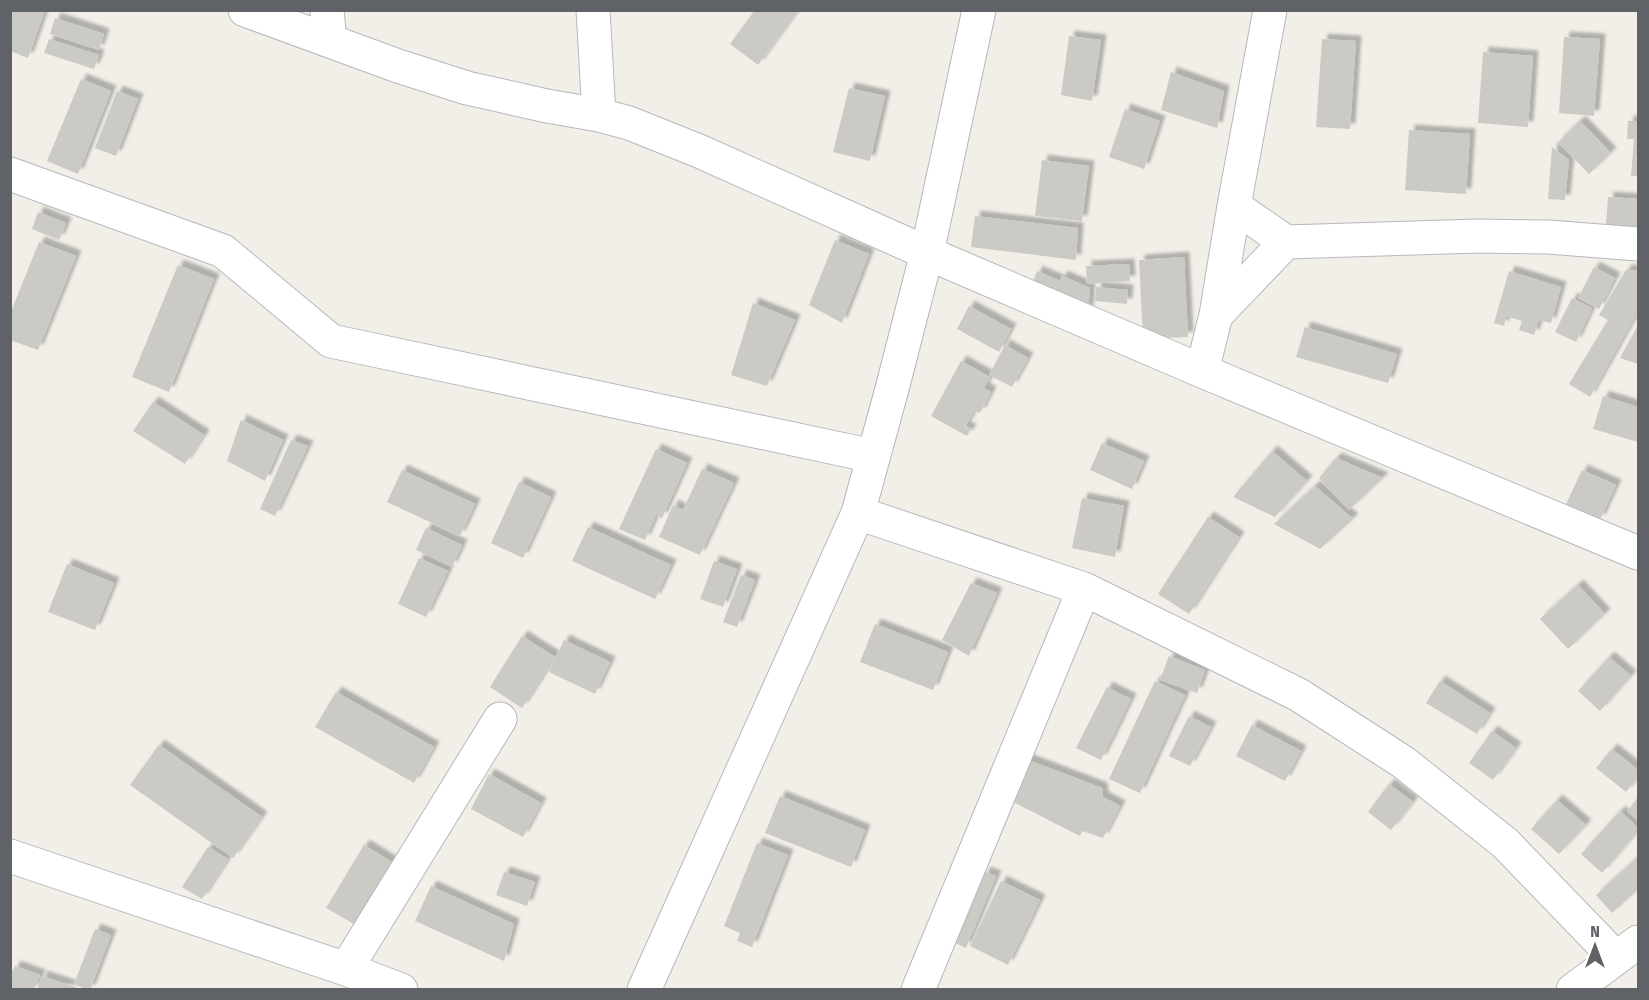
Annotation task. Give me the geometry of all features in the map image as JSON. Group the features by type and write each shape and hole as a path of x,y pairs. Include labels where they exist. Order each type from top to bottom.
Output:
{"street":[{"path":"245,10 329,26 398,66 467,88 629,123 699,151 927,253 1203,371 1638,553"},
{"path":"593,10 598,115"},
{"path":"644,990 858,513 927,253 979,10"},
{"path":"1203,371 1216,315 1270,10"},
{"path":"10,174 223,251 331,341 873,456"},
{"path":"1234,206 1286,242 1478,236 1548,237 1638,244"},
{"path":"1216,315 1286,242"},
{"path":"858,513 1084,589 1299,695 1403,762 1505,843 1627,950 1573,990"},
{"path":"918,990 1084,589"},
{"path":"346,969 500,720"},
{"path":"10,856 346,969 401,990"}],"building":[{"path":"10,10 45,10 28,58 10,51"},
{"path":"755,10 798,10 758,65 730,44"},
{"path":"55,18 104,34 99,50 50,34"},
{"path":"1069,36 1101,40 1092,101 1061,95"},
{"path":"1564,37 1600,39 1594,116 1559,113"},
{"path":"49,39 99,55 94,69 44,53"},
{"path":"1322,39 1356,41 1350,129 1316,127"},
{"path":"1483,52 1533,56 1528,127 1478,123"},
{"path":"1171,72 1224,91 1217,128 1161,110"},
{"path":"81,79 111,91 78,174 47,161"},
{"path":"849,88 885,96 870,161 833,152"},
{"path":"117,91 138,99 116,156 95,148"},
{"path":"1125,109 1160,121 1144,169 1109,157"},
{"path":"1580,121 1611,153 1589,174 1558,142"},
{"path":"1628,121 1638,121 1638,176 1631,176 1634,139 1627,139"},
{"path":"1409,130 1470,134 1466,194 1405,190"},
{"path":"1552,147 1569,160 1565,200 1548,199"},
{"path":"1042,160 1089,166 1082,221 1035,216"},
{"path":"1608,197 1638,199 1638,227 1606,225"},
{"path":"38,212 66,223 59,240 32,229"},
{"path":"975,216 1078,228 1076,260 971,247"},
{"path":"835,240 869,254 842,323 809,305"},
{"path":"39,242 76,256 38,350 10,340 10,314"},
{"path":"1184,257 1188,337 1143,339 1139,260"},
{"path":"1129,264 1130,281 1087,284 1086,266"},
{"path":"178,265 214,279 169,392 132,377"},
{"path":"1594,267 1615,278 1599,309 1578,298"},
{"path":"1626,270 1638,271 1638,311 1590,397 1569,384 1608,320 1599,315"},
{"path":"1037,271 1060,281 1062,276 1090,288 1088,312 1032,284"},
{"path":"1509,271 1561,287 1551,323 1539,320 1534,335 1519,330 1522,321 1506,316 1504,326 1494,323"},
{"path":"1096,287 1128,290 1127,304 1095,301"},
{"path":"1572,298 1592,308 1576,342 1555,332"},
{"path":"753,303 795,320 767,386 731,375"},
{"path":"969,306 1011,329 999,352 957,329"},
{"path":"1638,325 1638,364 1620,358"},
{"path":"1305,327 1397,354 1388,383 1296,357"},
{"path":"1005,345 1028,358 1012,387 989,375"},
{"path":"961,361 990,377 984,388 991,392 980,413 974,411 965,427 971,429 967,436 931,416"},
{"path":"1603,396 1638,407 1638,442 1593,429"},
{"path":"153,402 204,435 185,464 133,431"},
{"path":"241,420 283,440 265,481 227,461"},
{"path":"291,440 308,446 275,516 260,509"},
{"path":"1102,443 1144,461 1132,489 1090,470"},
{"path":"656,449 687,463 662,518 656,515 645,540 619,529"},
{"path":"1272,451 1307,481 1275,517 1233,497"},
{"path":"1336,458 1383,478 1349,510 1319,478"},
{"path":"702,469 734,483 700,555 659,537 673,505 683,510"},
{"path":"402,470 475,504 460,536 387,502"},
{"path":"1582,470 1616,485 1600,520 1566,504"},
{"path":"519,482 551,497 523,558 491,543"},
{"path":"1315,486 1353,519 1320,549 1274,524"},
{"path":"1082,498 1124,506 1115,557 1072,548"},
{"path":"1208,517 1239,537 1189,614 1158,594"},
{"path":"588,527 671,565 655,599 572,561"},
{"path":"426,528 462,545 452,567 416,550"},
{"path":"419,558 448,571 426,617 398,604"},
{"path":"714,561 737,569 723,607 700,599"},
{"path":"67,564 114,583 95,630 48,612"},
{"path":"741,575 755,580 737,627 723,622"},
{"path":"971,583 997,593 969,656 942,640"},
{"path":"1578,585 1605,614 1568,649 1540,619"},
{"path":"875,624 948,652 933,690 860,662"},
{"path":"522,636 555,657 522,708 490,687"},
{"path":"564,640 610,662 595,694 549,672"},
{"path":"1169,656 1205,670 1197,693 1160,680"},
{"path":"1609,657 1631,676 1600,711 1578,691"},
{"path":"1155,681 1185,695 1140,793 1109,779"},
{"path":"1440,681 1490,713 1477,734 1426,703"},
{"path":"1107,687 1131,699 1101,760 1076,748"},
{"path":"336,692 434,747 414,783 315,727"},
{"path":"1189,716 1211,727 1190,766 1169,756"},
{"path":"1252,725 1301,751 1285,781 1236,756"},
{"path":"1492,731 1516,748 1493,780 1469,763"},
{"path":"159,745 262,817 233,858 130,785"},
{"path":"1612,749 1638,770 1638,776 1626,792 1596,768"},
{"path":"1026,759 1102,788 1103,797 1120,806 1103,838 1082,831 1080,836 1011,801"},
{"path":"489,774 541,803 523,837 471,809"},
{"path":"1389,784 1413,802 1391,830 1368,812"},
{"path":"780,796 865,830 851,867 765,833"},
{"path":"1638,798 1638,821 1627,811"},
{"path":"1557,800 1586,825 1559,854 1531,829"},
{"path":"1620,811 1638,828 1638,831 1602,873 1581,854"},
{"path":"757,843 788,855 752,947 737,941 740,933 724,926"},
{"path":"364,845 392,862 354,924 326,908"},
{"path":"208,847 228,859 202,899 182,887"},
{"path":"1638,857 1638,889 1612,913 1596,895"},
{"path":"504,872 535,882 527,906 496,895"},
{"path":"985,872 996,876 966,948 955,943"},
{"path":"1001,881 1040,900 1008,965 970,946"},
{"path":"431,886 514,924 504,961 415,921"},
{"path":"95,929 111,935 90,990 88,990 74,984"},
{"path":"15,966 40,975 34,990 10,990 10,976"},
{"path":"42,976 81,989 81,990 37,990"}]}
